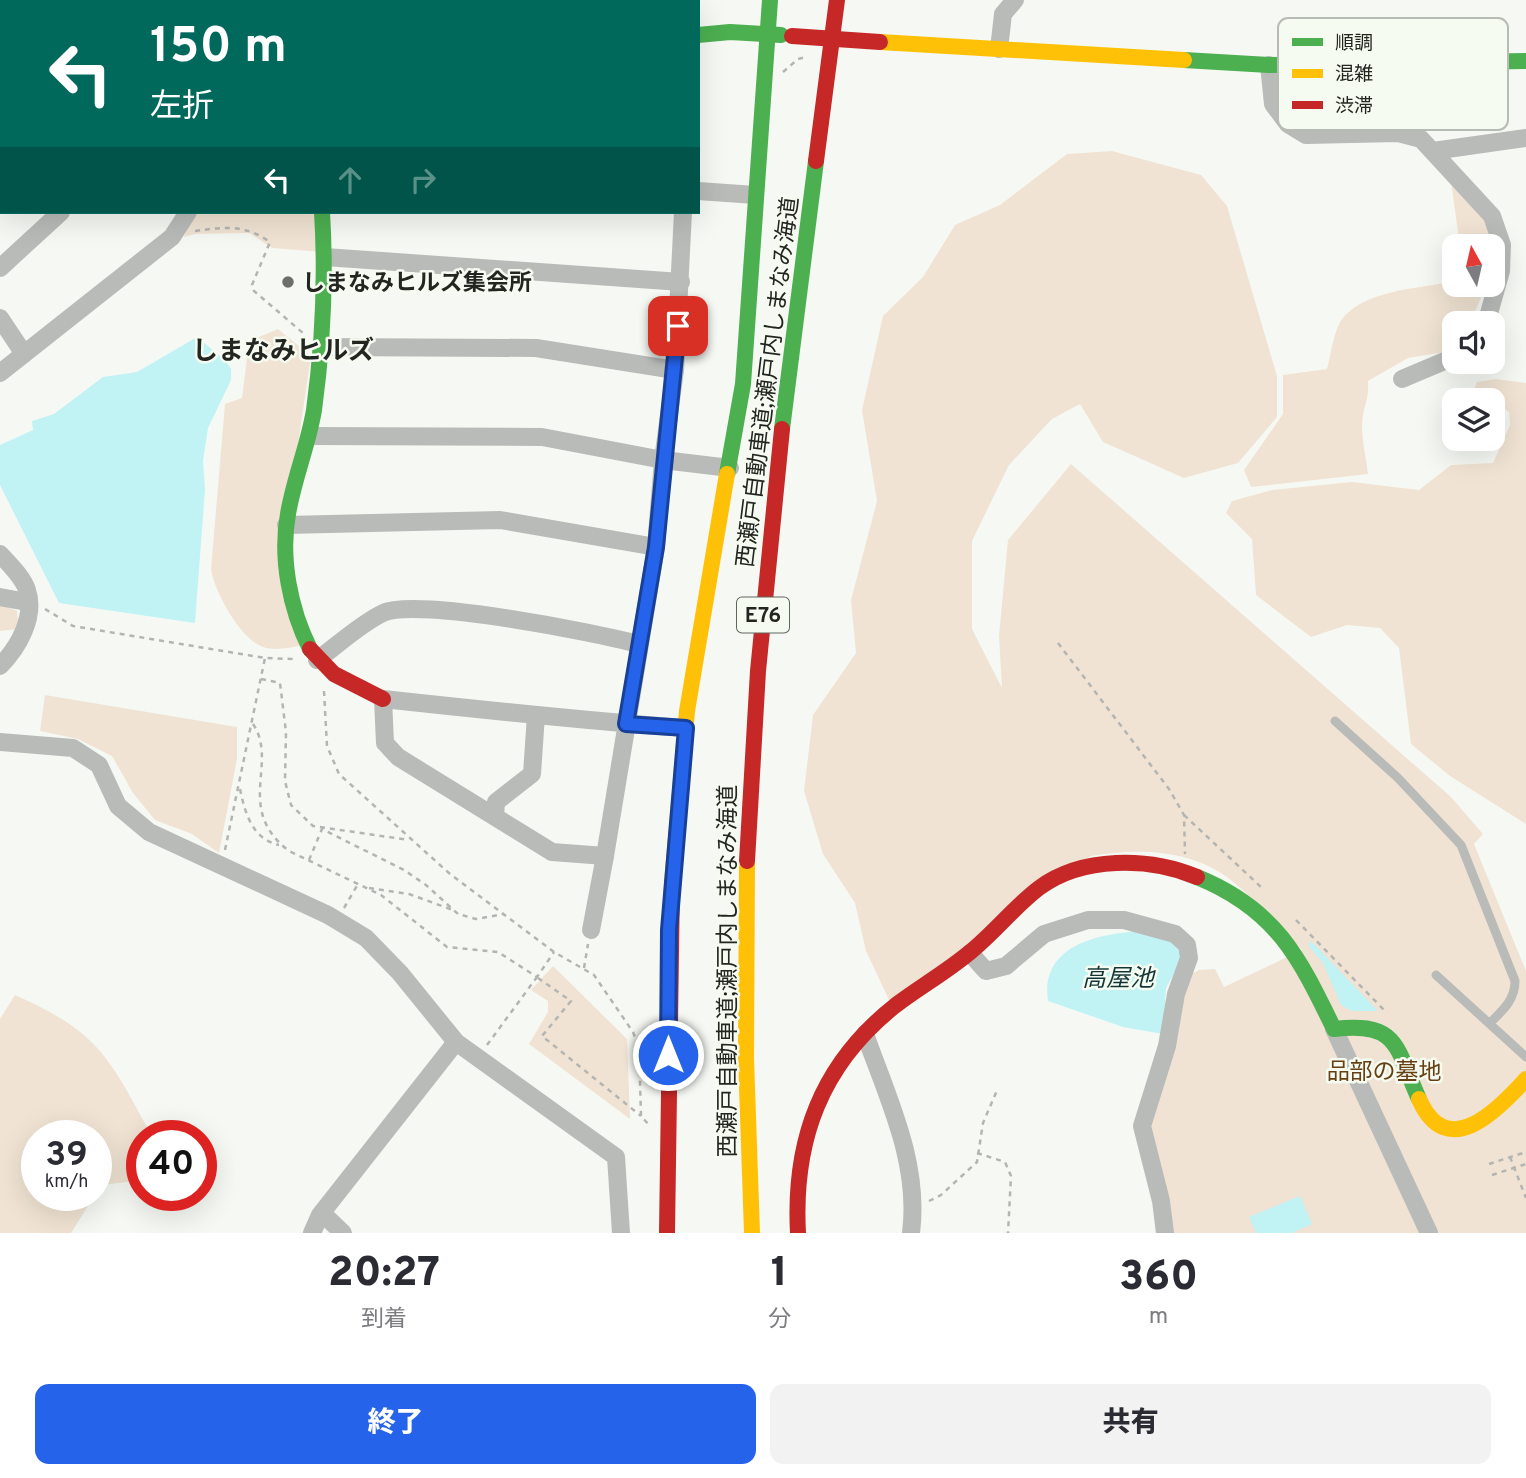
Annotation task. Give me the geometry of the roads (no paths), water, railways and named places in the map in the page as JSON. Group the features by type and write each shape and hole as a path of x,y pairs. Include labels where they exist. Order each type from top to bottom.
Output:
{"main road":[{"path":"667,1233 669,930 686,728 698,634 743,384 770,0"},
{"name":"西瀬戸自動車道;瀬戸内しまなみ海道","path":"752,1233 745,946 751,767 767,570 837,0"},
{"path":"700,35 730,32 1278,65"},
{"path":"1508,61 1526,61"},
{"path":"322,214 326,257 321,348 310,436 285,525 286,579 302,629 321,664 352,687 383,699"},
{"path":"798,1233 799,1151 815,1102 848,1051 893,1008 970,953 1022,903 1060,875 1099,866 1135,864 1185,872 1216,884 1269,923 1292,948 1334,1029 1351,1024 1369,1025 1394,1042 1425,1111 1434,1122 1445,1127 1473,1127 1489,1118 1526,1079"}],"street":[{"path":"999,49 1003,14 1015,0"},
{"path":"1269,65 1273,104 1278,111"},
{"path":"1298,130 1306,135 1398,133 1421,139 1492,216 1502,245 1501,271 1490,311"},
{"path":"1433,151 1526,138"},
{"path":"700,191 755,195"},
{"path":"0,268 59,214"},
{"path":"0,373 174,235 187,214"},
{"path":"591,930 656,547 663,460 675,370 683,214"},
{"path":"326,257 681,282"},
{"path":"0,318 24,354"},
{"path":"321,348 536,348 675,370"},
{"path":"1402,379 1442,362"},
{"path":"310,436 542,438 663,460 730,468"},
{"path":"285,525 500,520 656,547"},
{"path":"0,554 23,584 27,600 25,629 11,655 0,666"},
{"path":"0,597 27,600"},
{"path":"321,664 384,612 422,609 589,631 638,644"},
{"path":"605,856 552,852 392,750 385,743 383,699 686,728"},
{"path":"495,816 496,802 532,774 536,715"},
{"path":"0,742 73,748 99,765 118,806 149,832 337,921 366,938 400,972 456,1042 616,1157 621,1233"},
{"path":"970,953 986,971 1006,966 1044,934 1088,920 1136,922 1175,934 1186,945 1189,958 1176,994 1167,1046 1142,1126 1161,1201 1166,1233"},
{"path":"1334,1029 1429,1233"},
{"path":"865,1034 908,1159 913,1209 911,1233"},
{"path":"312,1233 322,1213 456,1042"},
{"path":"322,1213 343,1233"}],"lane":[{"path":"1335,721 1437,817 1468,857 1515,981 1515,993 1510,1002 1490,1023"},
{"path":"1436,975 1526,1057"}],"water":[{"path":"197,337 226,361 231,369 231,380 208,428 203,461 205,489 195,623 59,603 0,485 0,445 33,430 32,421 54,414 103,377 137,372"},
{"name":"高屋池","path":"1140,931 1172,942 1180,952 1181,961 1166,988 1163,1034 1123,1027 1048,1001 1048,982 1053,967 1063,955 1090,940"},
{"path":"1311,941 1378,1011 1352,1011 1341,1005 1323,963 1308,945"},
{"path":"1300,1196 1312,1224 1292,1233 1256,1233 1249,1217"}],"place":[{"name":"しまなみヒルズ集会所","path":"288,282"}],"district":[{"name":"しまなみヒルズ","path":"283,350"}],"park label":[{"name":"品部の墓地","path":"1384,1071"}]}
